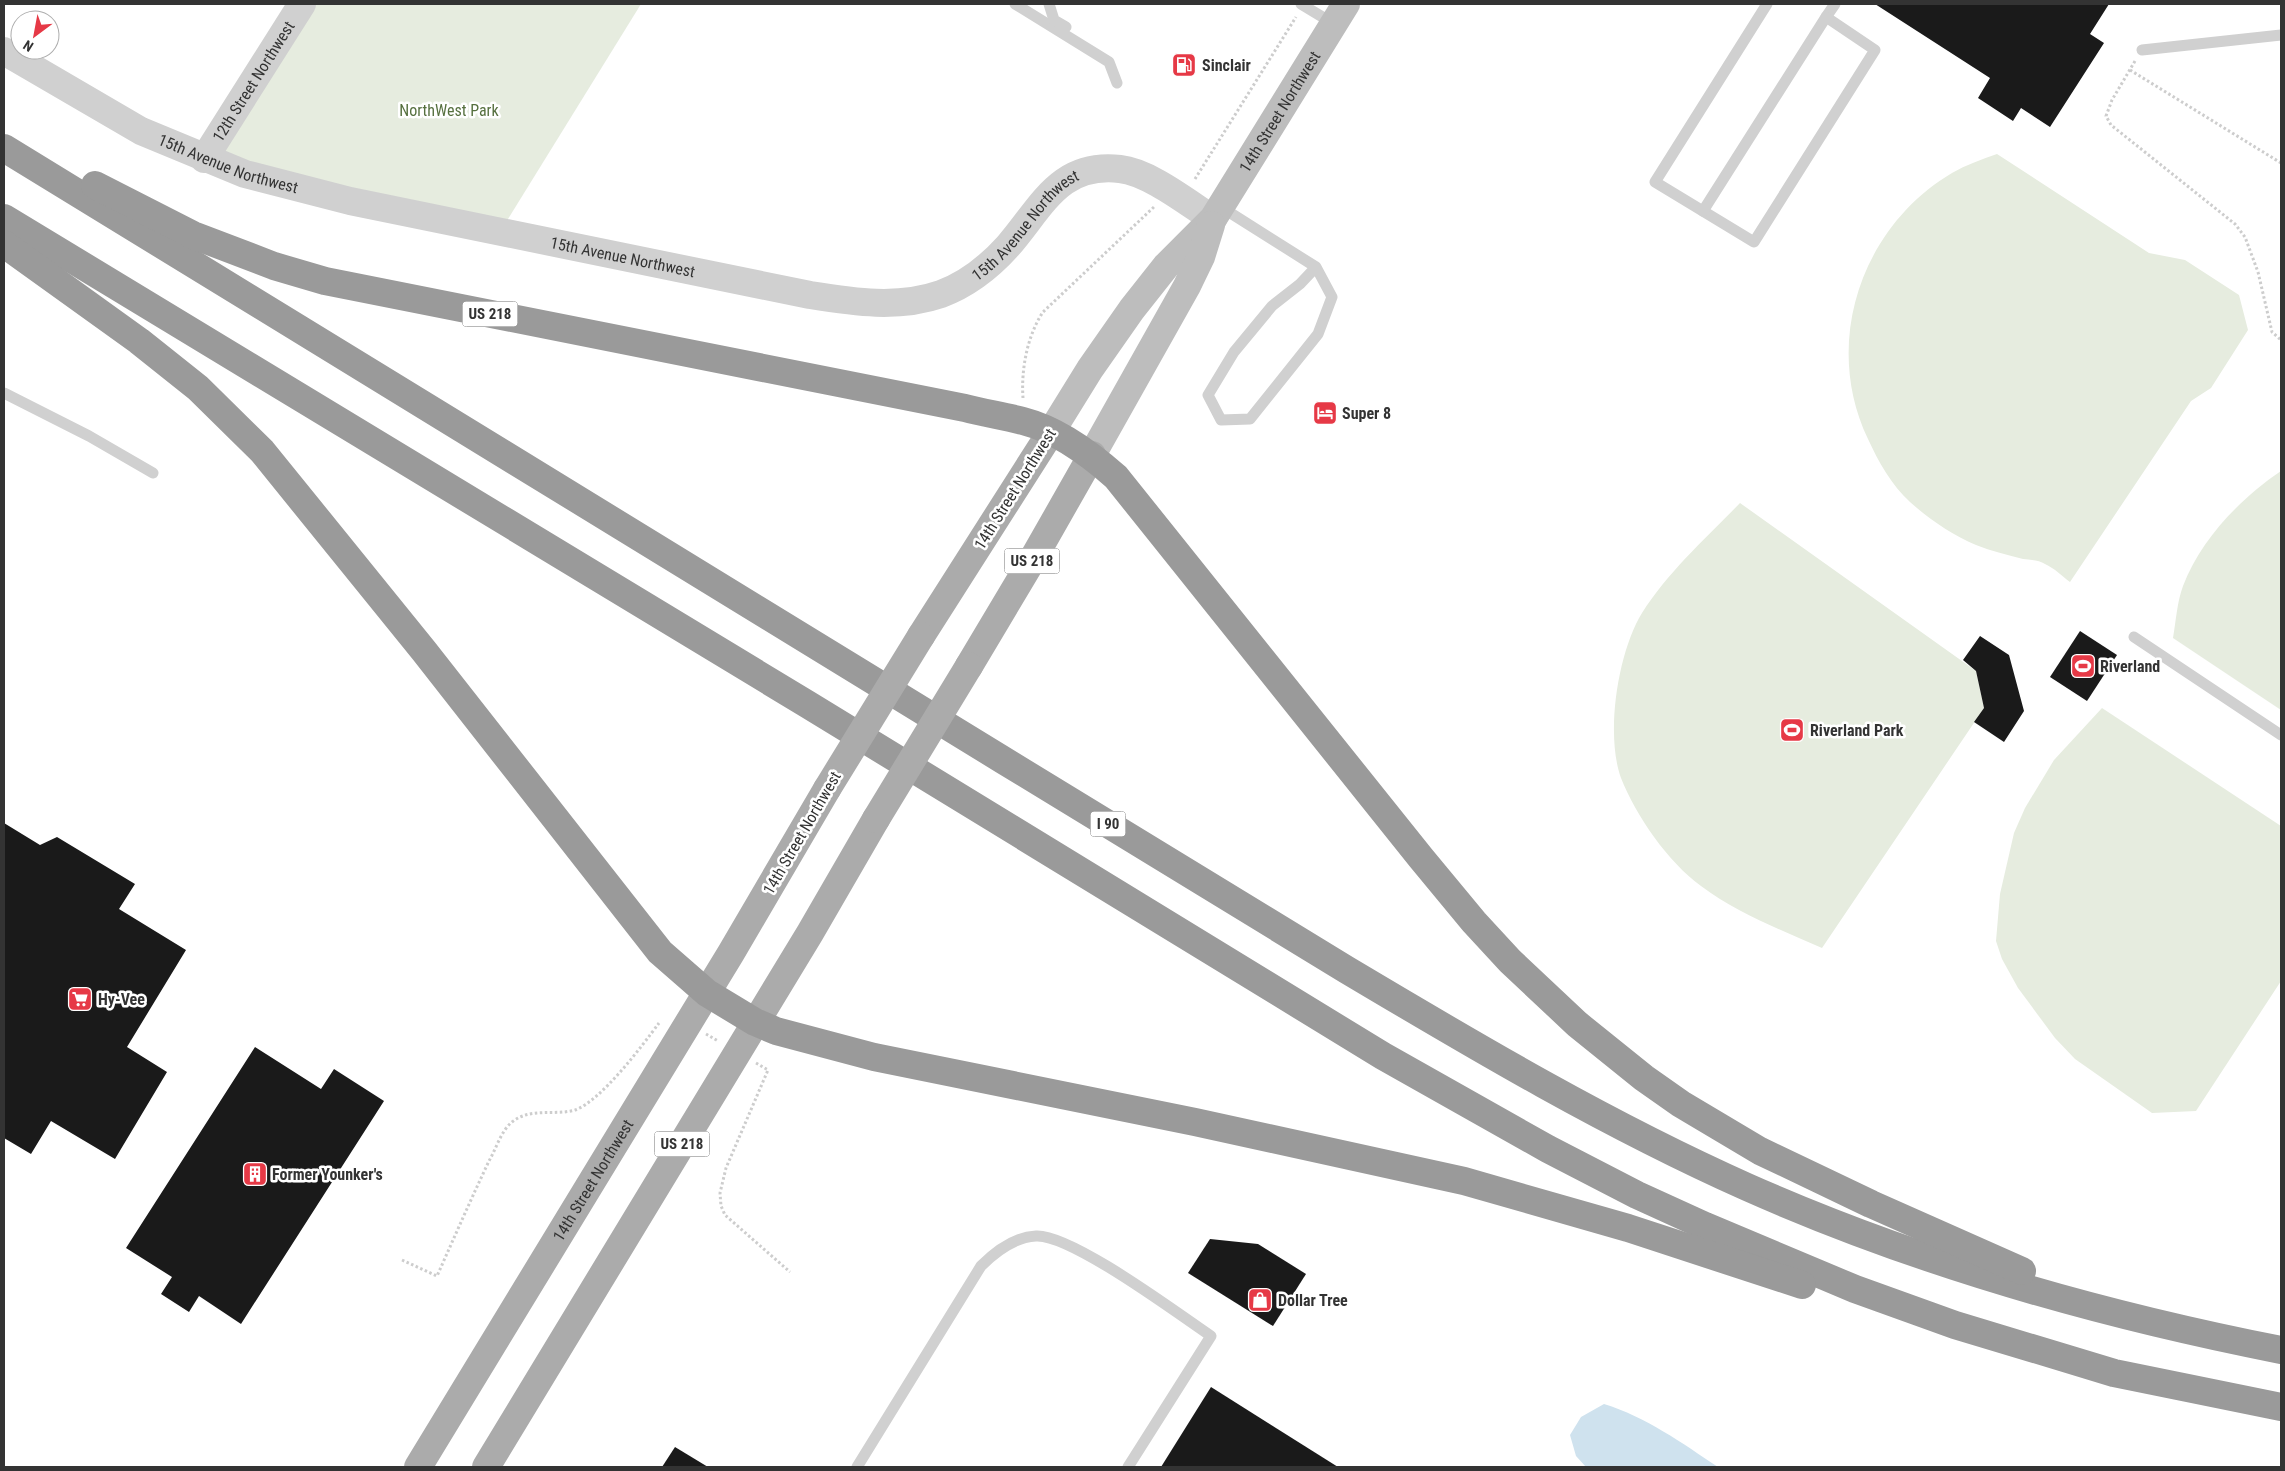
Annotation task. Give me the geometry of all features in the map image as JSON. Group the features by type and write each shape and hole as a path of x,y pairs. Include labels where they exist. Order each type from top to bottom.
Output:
{"highway":[{"name":"US 218","path":"4,135 193,235 266,263 325,281 1024,421 1051,432 1092,455"},
{"name":"I 90","path":"4,148 508,460 1273,925 1533,1080 1706,1169 1875,1239 1932,1260 2060,1298 2183,1330 2281,1350"},
{"path":"4,218 816,709 1383,1056 1548,1149 1636,1195 1776,1257 1955,1325 2068,1360"},
{"path":"4,244 139,342 190,382 262,451 424,651 643,932 666,958 708,993 755,1022 776,1032 874,1057 1204,1124 1464,1181 1619,1225 1929,1325 2174,1386 2281,1407"},
{"path":"1092,455 1116,477 1138,502 1408,842 1474,922 1543,994 1609,1050 1681,1104 1760,1151 2013,1268 2071,1291 2183,1330"}],"main road":[{"name":"14th Street Northwest","path":"486,1467 1034,557 1187,286 1201,257 1217,213 1340,14"},
{"name":"14th Street Northwest","path":"418,1467 708,993 827,789 921,636 1090,369 1132,309 1166,266 1217,213"}],"street":[{"name":"12th Street Northwest","path":"204,159 302,4"},
{"name":"15th Avenue Northwest","path":"4,51 114,116 204,159 245,174 350,201 800,293 854,302 895,303 916,301 942,293 968,281 990,264 1009,245 1043,200 1061,183 1080,173 1100,169 1122,169 1148,179 1173,194 1217,213"}],"lane":[{"path":"1015,4 1109,62"},
{"path":"1049,4 1054,20 1097,47 1109,62 1117,83"},
{"path":"1302,4 1340,14"},
{"path":"1767,4 1655,182 1754,242 1875,50 1826,17"},
{"path":"1703,210 1835,4"},
{"path":"2142,50 2281,35"},
{"path":"1217,213 1316,267 1332,297 1318,334 1250,419 1221,420 1208,395 1234,352 1272,306 1300,284 1316,267"},
{"path":"4,393 89,436 153,473"},
{"path":"2134,637 2281,735"},
{"path":"857,1467 981,1266 994,1254 1015,1240 1037,1236 1060,1240 1091,1257 1211,1336 1128,1467"}],"path":[{"path":"1024,421 1022,386 1024,366 1033,330 1040,317 1053,301 1156,205 1194,181 1302,4"},
{"path":"2142,50 2107,110 2106,116 2111,125 2235,224 2244,237 2258,272 2272,332 2281,340"},
{"path":"2130,70 2281,163"},
{"path":"402,1260 437,1276 470,1202 507,1127 520,1117 530,1114 568,1111 586,1105 606,1087 648,1038 663,1017"},
{"path":"768,1070 726,1168 720,1193 721,1206 725,1215 790,1272"}],"green space":[{"name":"NorthWest Park","path":"302,4 641,4 500,232 204,159"},
{"path":"1997,154 2149,253 2185,260 2239,295 2248,330 2211,388 2191,401 2070,582 2043,563 2000,553 1967,541 1941,526 1917,508 1897,489 1881,464 1868,439 1855,402 1849,365 1850,327 1859,290 1873,256 1894,224 1920,196 1963,167"},
{"path":"2281,471 2281,710 2173,638 2181,592 2200,552 2211,536 2237,507"},
{"name":"Riverland Park","path":"1740,503 1976,671 1984,708 1822,948 1775,928 1729,905 1689,876 1665,851 1644,823 1627,793 1616,760 1614,717 1616,694 1626,649 1634,629 1642,613 1664,583"},
{"path":"2102,708 2281,826 2281,981 2196,1111 2152,1113 2075,1059 2055,1038 2018,988 2002,959 1996,941 2000,894 2014,833 2025,808 2054,760"}],"water":[{"path":"1604,1404 1649,1423 1718,1467 1586,1467 1576,1456 1570,1435 1581,1417"}],"building":[{"path":"1875,4 2109,4 2090,34 2104,43 2050,127 2021,108 2013,121 1978,98 1990,78"},
{"name":"Riverland","path":"2080,631 2117,655 2087,701 2050,677"},
{"path":"1980,636 2009,655 2024,711 2004,742 1974,722 1984,708 1976,671 1963,660"},
{"name":"Hy-Vee","path":"4,823 40,845 57,837 135,884 119,909 186,950 127,1047 167,1072 115,1159 51,1121 31,1154 4,1138"},
{"name":"Former Younker's","path":"255,1047 321,1089 334,1069 384,1101 241,1324 199,1296 189,1312 161,1294 172,1277 126,1248"},
{"name":"Dollar Tree","path":"1210,1239 1258,1244 1306,1274 1273,1326 1188,1273"},
{"path":"1211,1387 1338,1467 1161,1467"},
{"path":"675,1447 708,1467 662,1467"}],"place":[{"name":"Sinclair","path":"1184,65"},
{"name":"Super 8","path":"1325,413"},
{"name":"Riverland","path":"2083,666"},
{"name":"Riverland Park","path":"1792,730"},
{"name":"Hy-Vee","path":"80,999"},
{"name":"Former Younker's","path":"255,1174"},
{"name":"Dollar Tree","path":"1260,1300"}]}
